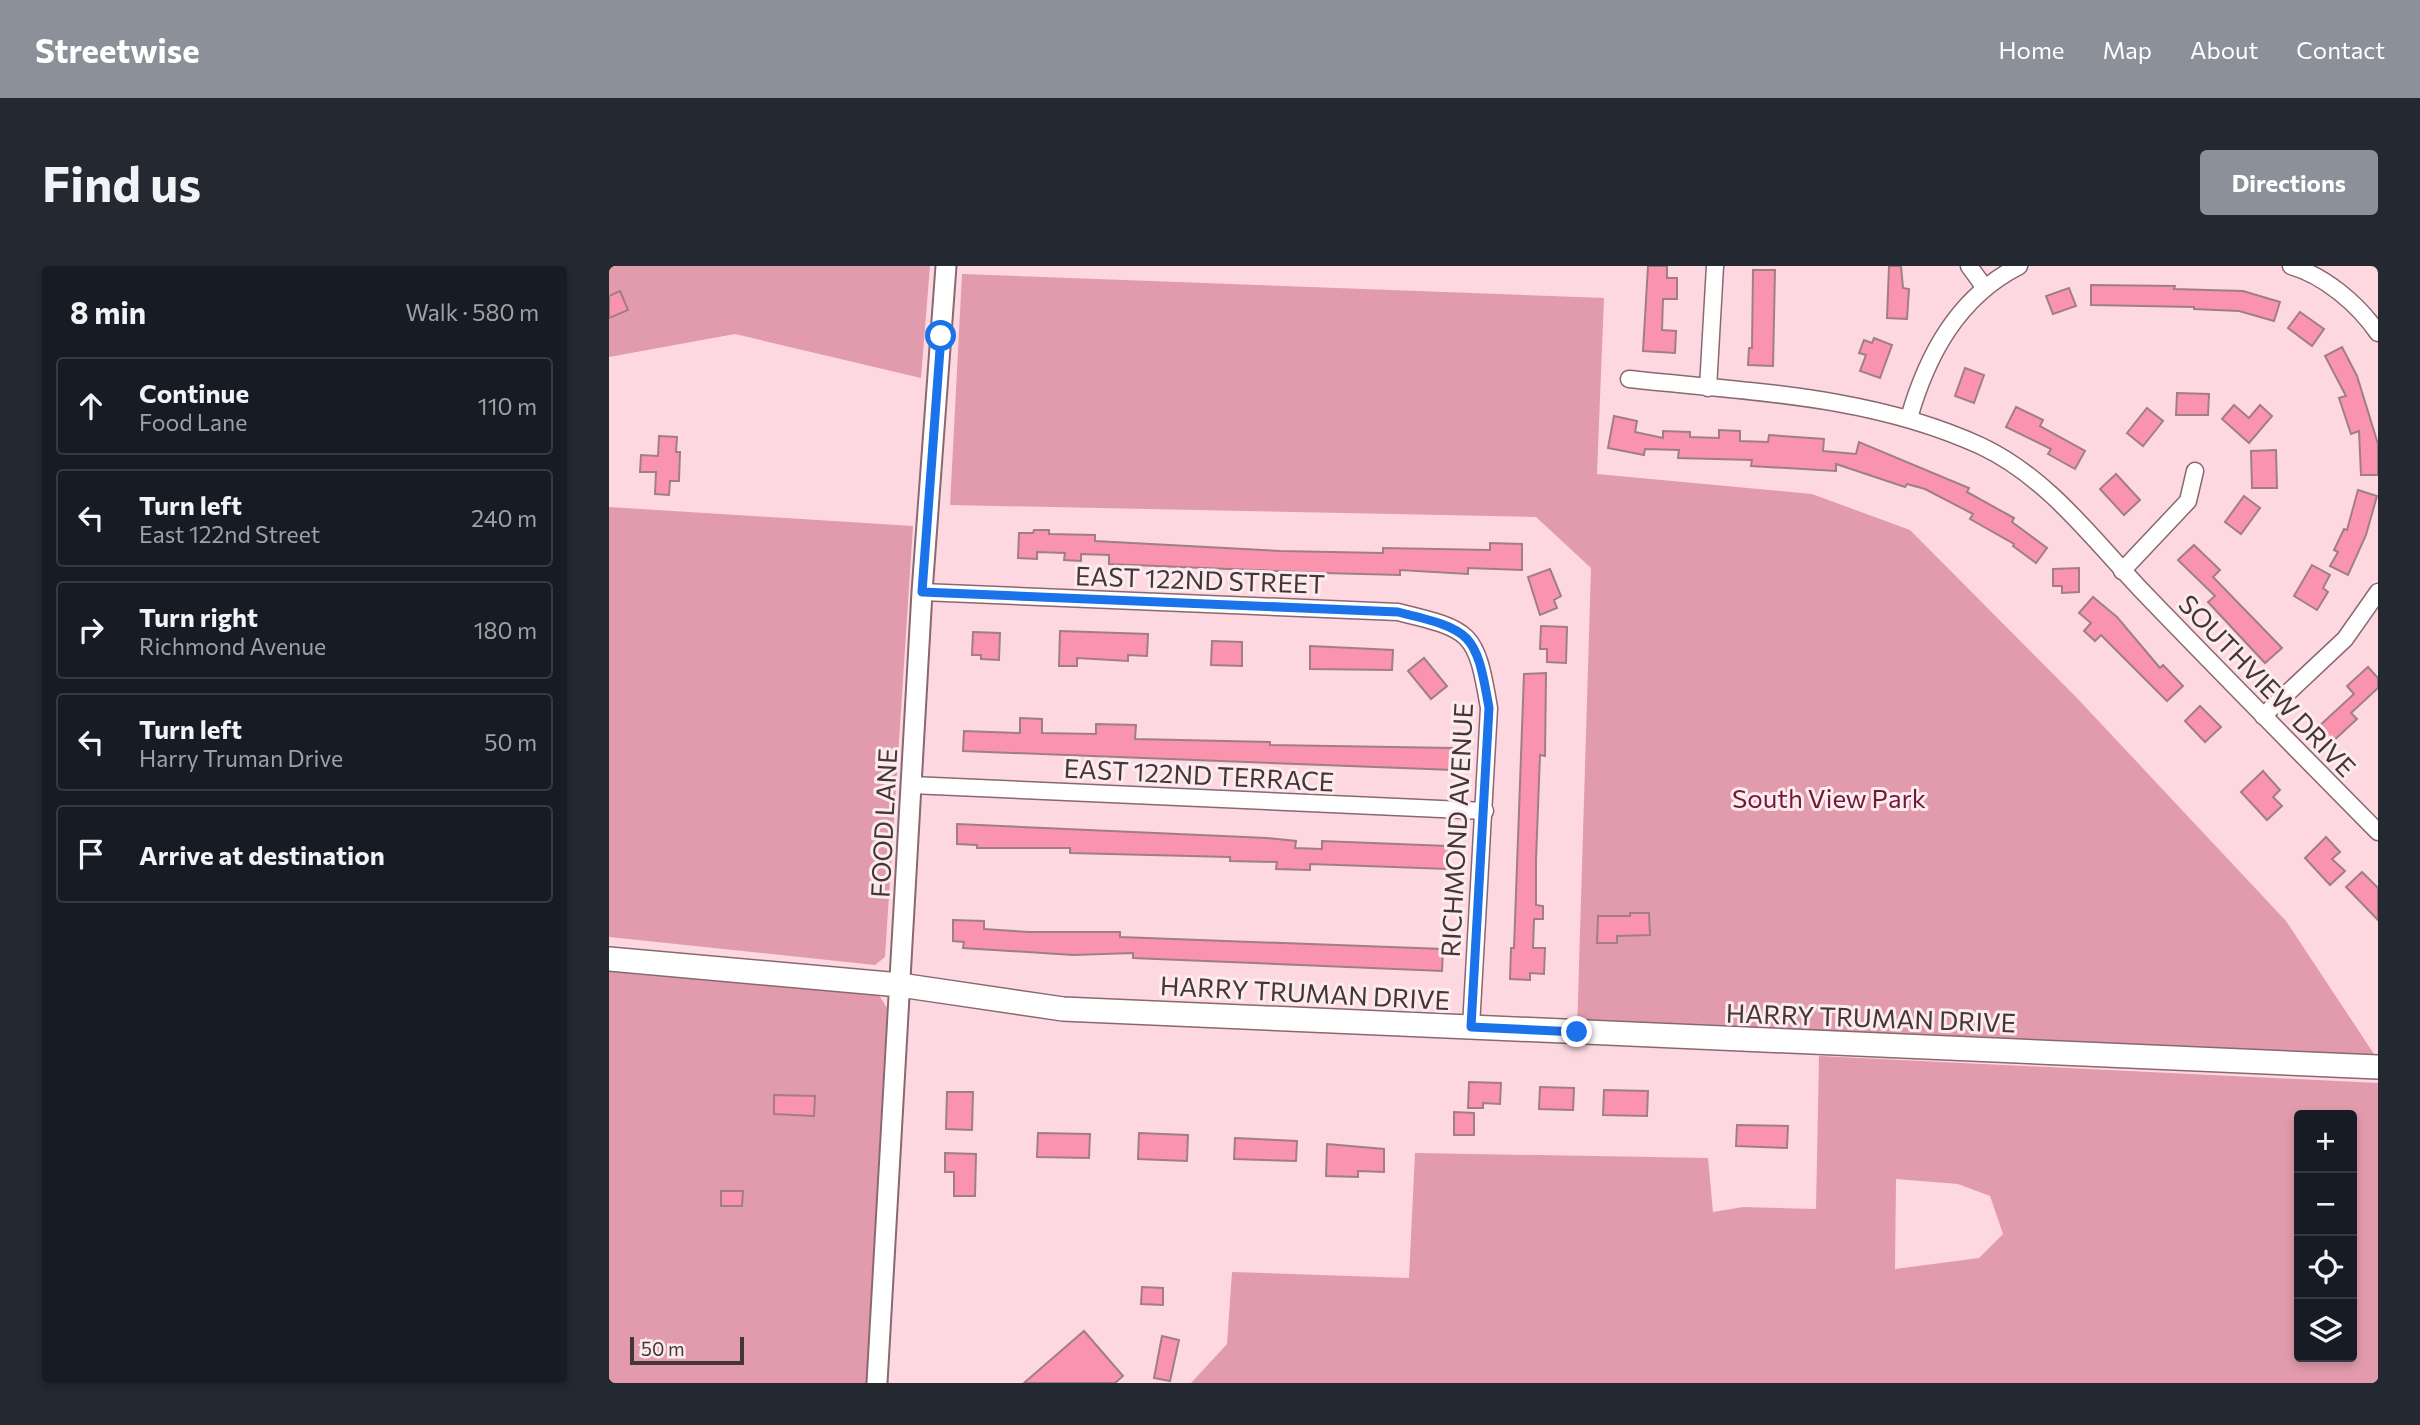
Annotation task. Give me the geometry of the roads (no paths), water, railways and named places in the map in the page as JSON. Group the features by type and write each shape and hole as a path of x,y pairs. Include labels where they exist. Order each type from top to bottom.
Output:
{"main road":[{"name":"HARRY TRUMAN DRIVE","path":"609,959 900,985 1063,1009 2378,1067"}],"street":[{"name":"FOOD LANE","path":"877,1383 922,592 946,266"},
{"path":"1708,388 1715,266"},
{"path":"1969,266 1985,288"},
{"path":"2291,266 2332,287 2373,313 2378,333"},
{"path":"1909,418 1920,380 1934,350 1957,316 1985,288 2011,268"},
{"name":"SOUTHVIEW DRIVE","path":"1629,379 1843,403 1909,418 1981,447 2021,469 2056,498 2122,571 2378,832"},
{"path":"2122,571 2188,501 2196,471"},
{"name":"EAST 122ND STREET","path":"922,592 1398,612 1447,624 1469,639"},
{"path":"2263,716 2346,639 2378,592"},
{"name":"RICHMOND AVENUE","path":"1469,639 1482,665 1489,708 1471,1027"},
{"name":"EAST 122ND TERRACE","path":"911,785 1485,811"}],"park label":[{"name":"South View Park","path":"1829,797"}]}
